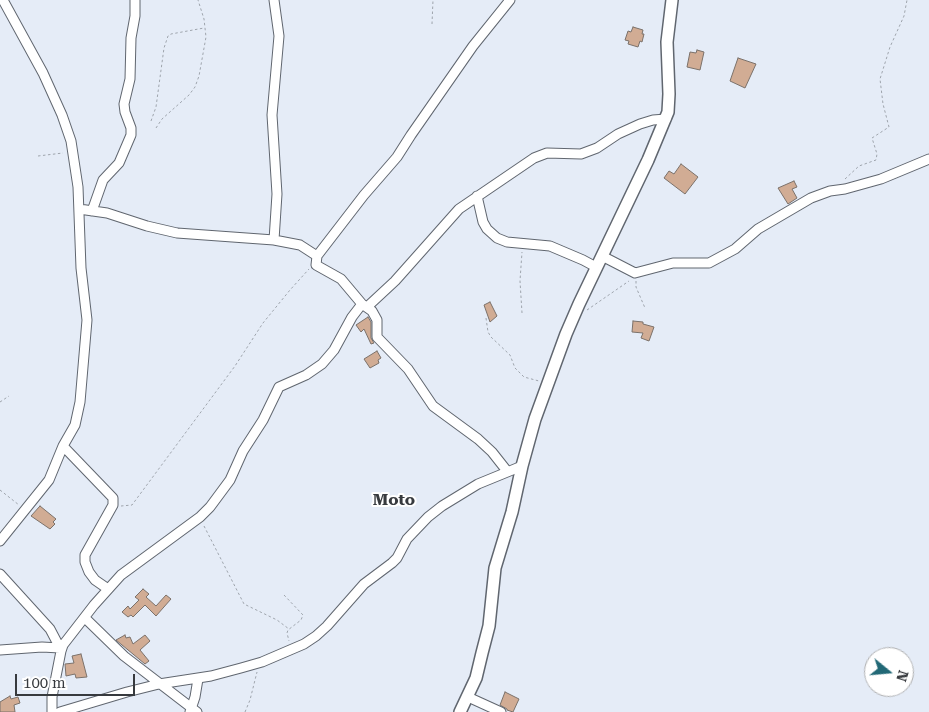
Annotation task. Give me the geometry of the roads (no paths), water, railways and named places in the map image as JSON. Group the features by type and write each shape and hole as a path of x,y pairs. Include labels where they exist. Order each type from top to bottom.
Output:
{"street":[{"path":"0,540 49,480 63,446 75,425 78,414 88,320 81,268 78,187 74,151 57,102 3,0"},
{"path":"92,211 102,180 119,163 131,135 131,128 124,104 130,79 130,38 136,16 135,0"},
{"path":"274,0 279,36 272,115 277,194 274,240"},
{"path":"316,260 364,195 398,157 411,135 473,46 510,0"},
{"path":"460,712 476,678 489,626 495,568 512,512 535,419 566,334 666,119 669,99 667,42 672,0"},
{"path":"52,712 54,681 61,649 108,589 121,575 200,517 210,507 230,480 243,451 263,420 279,387 306,375 322,364 334,350 352,317 395,281 459,209 543,154 551,152 581,154 597,148 618,134 636,126 653,120 666,119"},
{"path":"602,256 636,275 672,263 701,264 714,261 735,249 751,233 804,201 821,193 845,190 881,179 929,159"},
{"path":"477,196 483,222 491,234 502,241 550,246 596,267"},
{"path":"79,209 122,217 147,226 177,233 274,240 300,245 316,260 320,269 340,279 376,316 378,337 408,369 433,406 478,439 492,452 507,471"},
{"path":"63,446 114,501 85,555 85,562 90,572 96,580 108,589"},
{"path":"60,712 83,709 159,684 198,678 262,662 290,651 316,636 359,590 392,563 397,558 407,539 428,517 478,484 522,466"},
{"path":"0,574 50,629 61,649"},
{"path":"85,618 111,644 193,711 198,678"},
{"path":"0,650 42,647 61,649"},
{"path":"468,697 501,712"}],"district":[{"name":"Moto","path":"394,500"}]}
